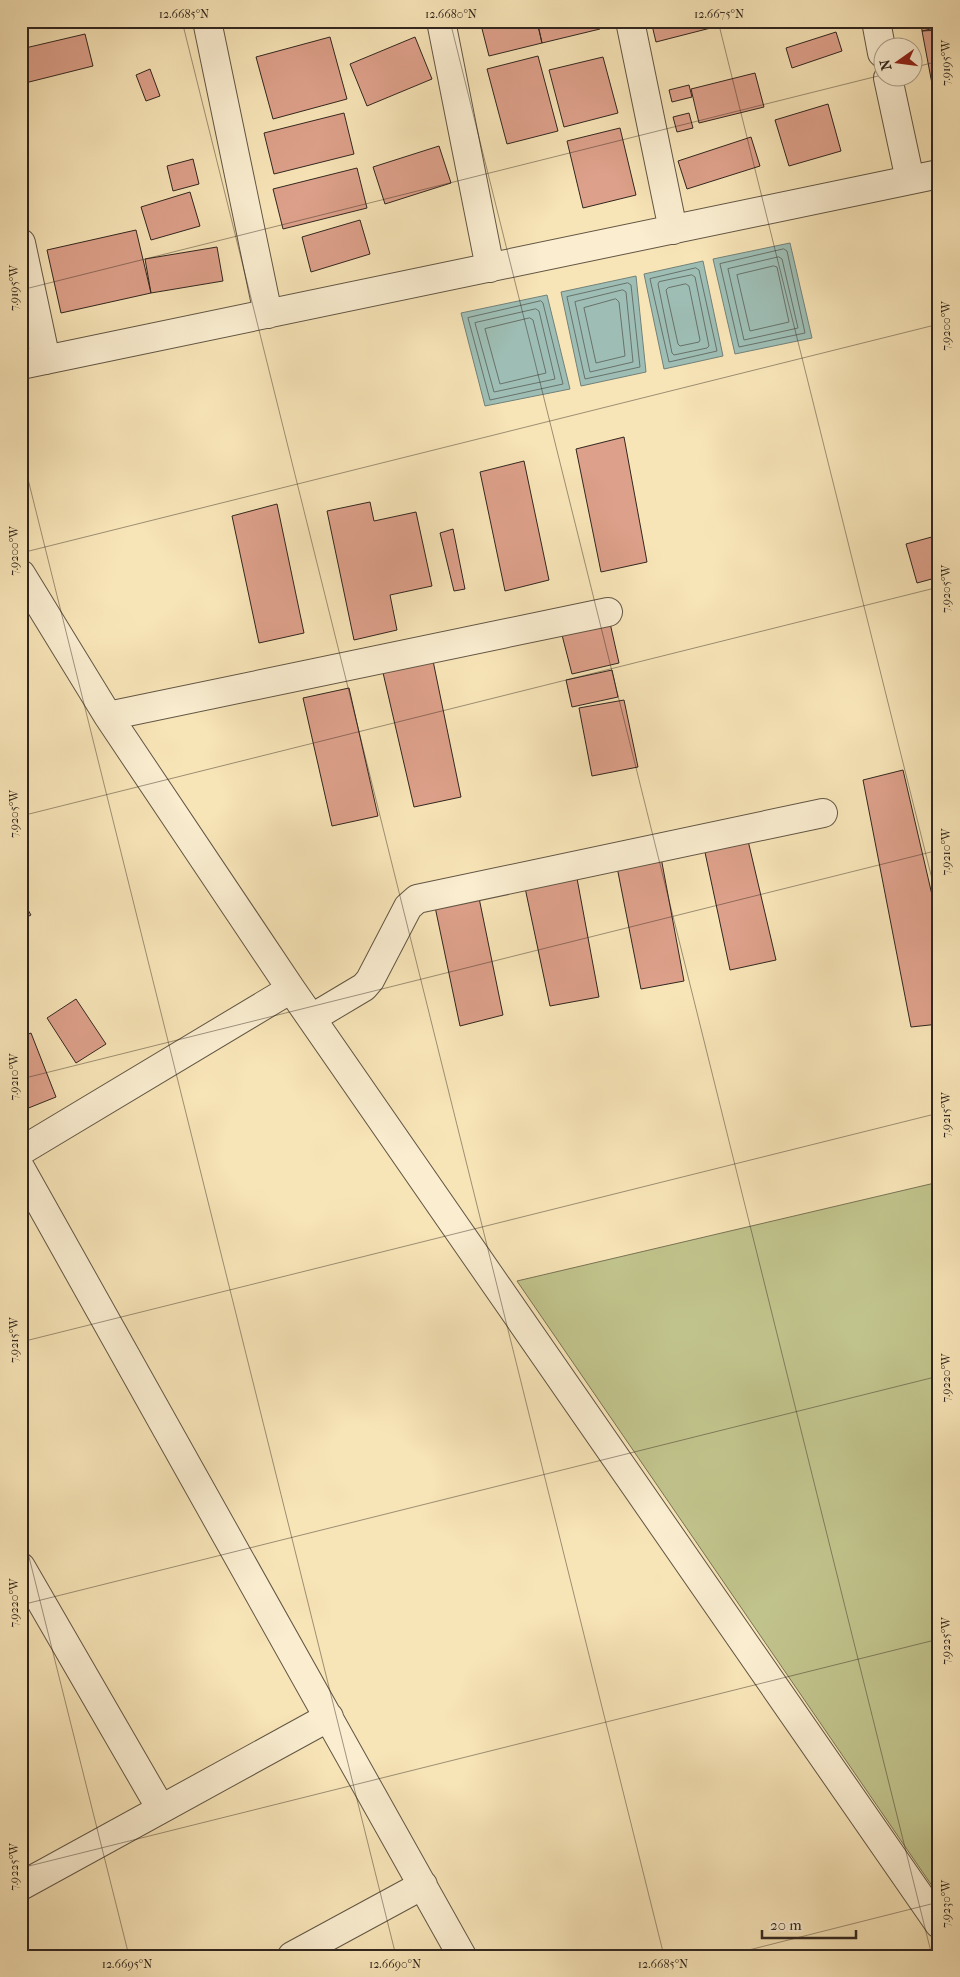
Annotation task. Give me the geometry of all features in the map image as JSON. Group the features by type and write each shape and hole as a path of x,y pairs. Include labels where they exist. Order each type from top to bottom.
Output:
{"street":[{"path":"206,21 268,314"},
{"path":"441,21 490,268"},
{"path":"630,21 673,230"},
{"path":"876,21 879,38"},
{"path":"890,88 910,180"},
{"path":"21,243 34,363 939,174"},
{"path":"21,574 108,716 292,989 939,1924"},
{"path":"108,716 608,612"},
{"path":"312,1018 364,987 370,980 408,907 417,899 823,813"},
{"path":"21,1151 292,989"},
{"path":"21,1169 462,1956"},
{"path":"21,1568 161,1809"},
{"path":"21,1886 329,1717"},
{"path":"292,1956 423,1885"}],"green space":[{"path":"939,1182 939,1896 517,1281"}],"water":[{"path":"790,243 812,338 735,354 713,259"},
{"path":"703,261 723,356 664,369 644,274"},
{"path":"636,276 646,372 581,386 561,292"},
{"path":"547,295 570,389 485,406 461,313"}],"building":[{"path":"480,21 537,21 542,43 489,56"},
{"path":"537,21 598,21 600,29 542,43"},
{"path":"651,21 738,21 656,42"},
{"path":"921,21 939,21 939,30 922,31"},
{"path":"939,27 939,88 933,89 922,31"},
{"path":"836,32 842,51 792,68 786,48"},
{"path":"85,34 93,66 21,84 21,49"},
{"path":"330,37 347,99 273,119 256,57"},
{"path":"415,37 432,79 367,106 350,64"},
{"path":"538,56 558,131 507,144 487,69"},
{"path":"603,57 618,113 564,127 549,70"},
{"path":"150,69 160,96 146,101 136,75"},
{"path":"755,73 764,107 699,123 691,89"},
{"path":"689,85 692,97 672,102 669,90"},
{"path":"828,104 841,151 789,166 775,120"},
{"path":"344,113 354,154 274,174 264,133"},
{"path":"689,113 693,128 677,132 673,117"},
{"path":"620,128 636,195 583,208 567,141"},
{"path":"751,137 760,166 687,189 678,161"},
{"path":"439,146 451,183 385,204 373,167"},
{"path":"193,159 199,184 173,191 167,166"},
{"path":"357,168 367,208 283,229 273,189"},
{"path":"190,192 200,226 151,240 141,207"},
{"path":"360,220 370,254 311,272 302,237"},
{"path":"136,230 151,293 61,313 47,250"},
{"path":"217,247 223,281 151,293 145,259"},
{"path":"624,437 647,562 601,572 576,449"},
{"path":"524,461 549,580 505,591 480,472"},
{"path":"370,502 374,521 416,512 432,586 390,595 397,630 354,640 327,511"},
{"path":"277,504 304,633 259,643 232,516"},
{"path":"453,529 465,589 454,591 440,533"},
{"path":"939,535 939,577 917,583 906,544"},
{"path":"610,623 619,663 572,674 562,635"},
{"path":"431,651 461,797 414,807 381,664"},
{"path":"612,670 618,697 572,707 566,680"},
{"path":"349,688 378,816 332,826 303,698"},
{"path":"624,700 638,767 592,776 579,708"},
{"path":"903,770 939,925 939,1024 911,1027 863,780"},
{"path":"746,832 776,960 730,970 703,843"},
{"path":"660,852 684,981 641,989 616,862"},
{"path":"576,873 599,997 550,1006 524,883"},
{"path":"478,893 503,1015 460,1026 434,902"},
{"path":"21,898 31,915 21,920"},
{"path":"76,999 106,1044 76,1063 47,1018"},
{"path":"31,1033 56,1097 21,1111 21,1037"}]}
